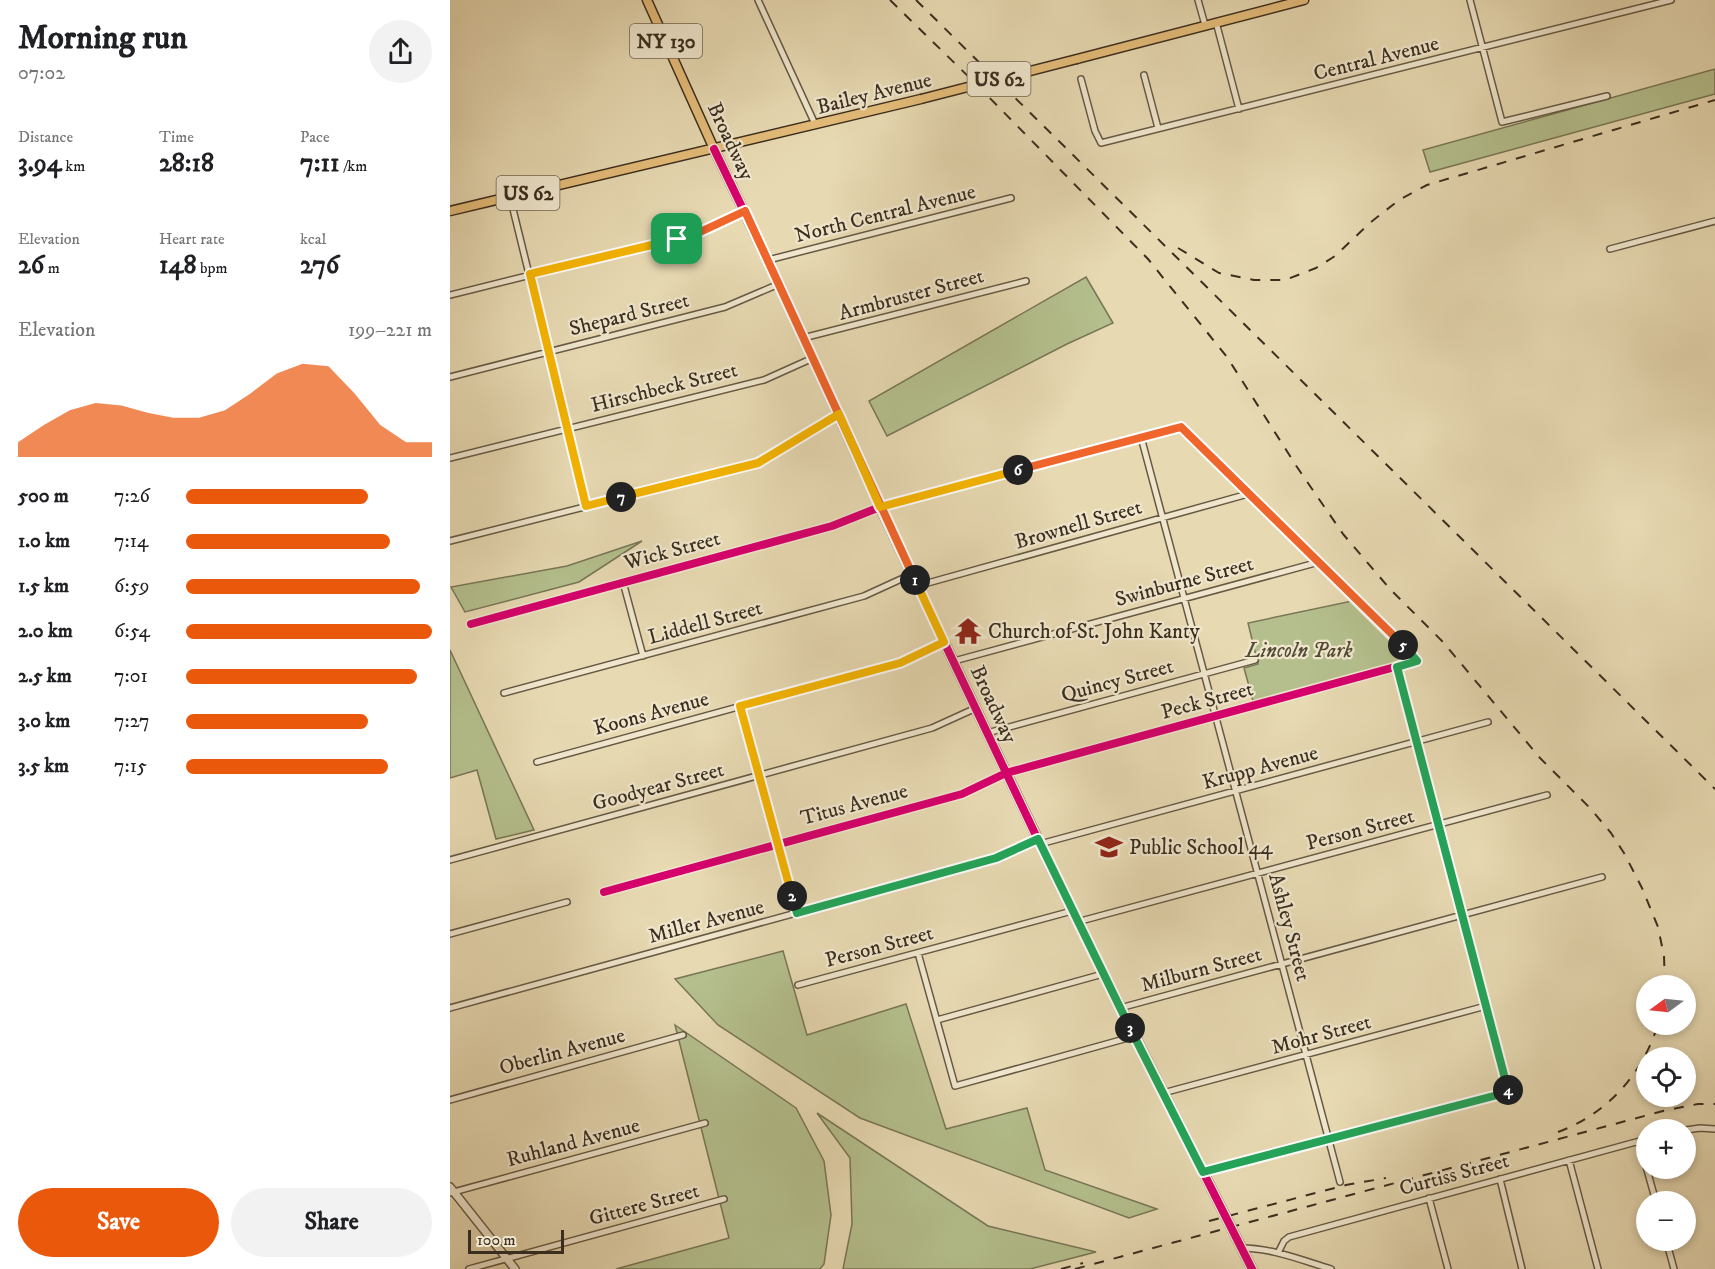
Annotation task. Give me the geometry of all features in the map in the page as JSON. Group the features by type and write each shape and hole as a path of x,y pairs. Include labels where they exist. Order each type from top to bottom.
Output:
{"main road":[{"name":"Broadway","path":"647,0 880,507 1077,922 1252,1269"},
{"name":"Bailey Avenue","path":"450,211 816,126 1205,26 1289,2 1304,0"}],"street":[{"path":"758,0 816,126"},
{"path":"1198,0 1205,26"},
{"path":"1470,0 1502,122 1607,96"},
{"name":"Central Avenue","path":"1081,79 1095,131 1101,142 1671,0"},
{"path":"1216,22 1239,109"},
{"path":"1144,75 1158,128"},
{"path":"510,197 586,506"},
{"name":"North Central Avenue","path":"768,260 1011,198"},
{"path":"450,295 688,236 745,211"},
{"path":"1610,249 1715,221"},
{"name":"Armbruster Street","path":"803,338 1026,281"},
{"name":"Shepard Street","path":"450,376 725,307 779,284"},
{"name":"Hirschbeck Street","path":"450,458 764,380 813,358"},
{"path":"450,542 758,463 839,414"},
{"name":"Wick Street","path":"471,624 832,526 880,507 1181,427 1248,494"},
{"name":"Ashley Street","path":"1141,437 1340,1182"},
{"path":"1248,494 1319,562"},
{"name":"Brownell Street","path":"917,585 1248,494"},
{"name":"Swinburne Street","path":"954,661 1319,562"},
{"name":"Peck Street","path":"1006,772 1417,661 1319,562"},
{"name":"Liddell Street","path":"504,693 864,596 912,574"},
{"path":"623,582 643,656"},
{"name":"Koons Avenue","path":"537,762 900,663 944,642"},
{"name":"Quincy Street","path":"987,733 1255,660"},
{"path":"1203,1172 1509,1092 1397,667"},
{"path":"740,706 797,913"},
{"name":"Goodyear Street","path":"450,860 932,728 976,708"},
{"name":"Krupp Avenue","path":"1039,841 1488,722"},
{"name":"Titus Avenue","path":"604,892 962,794 1006,772"},
{"name":"Person Street","path":"1077,922 1547,795"},
{"name":"Miller Avenue","path":"450,1008 996,858 1039,841"},
{"name":"Milburn Street","path":"1120,1008 1602,877"},
{"path":"450,934 567,902"},
{"name":"Person Street","path":"798,986 1072,911"},
{"path":"918,953 955,1086 1135,1036"},
{"path":"937,1020 1103,974"},
{"name":"Mohr Street","path":"1163,1093 1486,1006"},
{"name":"Oberlin Avenue","path":"450,1100 683,1035"},
{"name":"Ruhland Avenue","path":"451,1191 705,1123"},
{"path":"1696,1129 1715,1130"},
{"name":"Curtiss Street","path":"1278,1252 1289,1237 1636,1142"},
{"path":"1569,1160 1598,1269"},
{"path":"1500,1179 1522,1269"},
{"path":"451,1191 515,1269"},
{"path":"1429,1198 1448,1269"},
{"name":"Gittere Street","path":"469,1269 724,1199"},
{"path":"1241,1248 1258,1248 1278,1252 1331,1269"},
{"path":"1669,1251 1674,1269"}],"green space":[{"path":"1715,69 1715,94 1430,172 1423,150"},
{"path":"1086,277 1113,323 887,436 869,401"},
{"path":"642,541 579,582 465,612 451,587 567,566"},
{"name":"Lincoln Park","path":"1352,601 1411,659 1253,701 1244,668 1258,664 1248,623"},
{"path":"450,650 534,830 496,839 477,770 450,778"},
{"path":"783,951 807,1035 906,1004 946,1129 1027,1108 1045,1170 1157,1209 1129,1218 860,1118 718,1025 675,979"},
{"path":"675,1025 796,1108 824,1161 831,1215 824,1264 820,1269 616,1269 729,1238"},
{"path":"817,1113 988,1226 1096,1252 1030,1269 843,1269 852,1224 850,1158"}],"railway":[{"path":"890,0 1148,259 1227,357 1343,534 1390,589 1443,642 1540,758 1590,808 1611,833 1642,888 1658,927 1664,956 1665,975"},
{"path":"916,0 1715,789"},
{"path":"1178,248 1219,273 1254,280 1285,280 1316,268 1335,256 1371,222 1399,200 1427,185 1715,100"},
{"path":"1558,1132 1592,1115 1621,1090 1643,1059 1654,1035"},
{"path":"1075,1269 1663,1111 1698,1104 1715,1104"},
{"path":"1209,1221 1346,1185 1386,1178"},
{"path":"1061,1269 1083,1263"}],"cycle path":[{"path":"714,149 779,284 880,507 1077,922 1252,1269"},
{"path":"471,624 832,526 880,507 1181,427 1417,661 1006,773 962,794 604,892"}],"place":[{"name":"Church of St. John Kanty","path":"968,631"},
{"name":"Public School 44","path":"1109,847"}],"route":[{"path":"677,239 530,274 586,506 758,463 839,414 848,434 880,507 1181,427 1417,661 1397,667 1509,1092 1203,1172 1038,839 996,858 797,913 740,706 900,663 944,642 880,507 839,414 745,211 700,232 677,239"}]}
